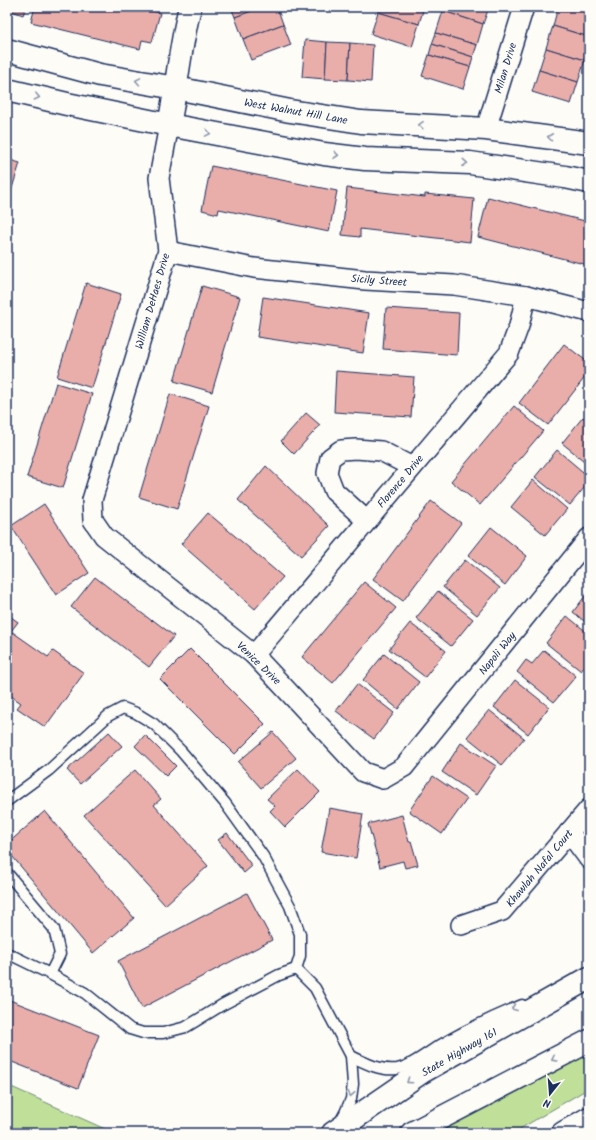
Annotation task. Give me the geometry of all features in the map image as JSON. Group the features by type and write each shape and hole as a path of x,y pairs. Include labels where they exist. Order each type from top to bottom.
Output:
{"main road":[{"name":"William DeHaes Drive","path":"169,126 176,88 183,34 190,7"},
{"name":"West Walnut Hill Lane","path":"7,50 100,75 176,88 290,111 361,122 486,129 589,143"},
{"path":"7,90 169,126 324,154 365,159 470,163 589,182"},
{"name":"State Highway 161","path":"333,1133 422,1072 589,978"},
{"path":"412,1133 589,1041"},
{"path":"563,1133 589,1118"}],"street":[{"name":"Milan Drive","path":"486,129 524,7"},
{"name":"William DeHaes Drive","path":"93,520 92,500 168,252 159,178 169,126"},
{"name":"Sicily Street","path":"168,252 254,268 365,280 454,285 526,296 589,312"},
{"name":"Florence Drive","path":"254,654 509,352 519,326 526,296"},
{"path":"367,521 334,491 327,473 330,458 341,450 356,449 381,451 412,467"},
{"name":"Venice Drive","path":"93,520 104,536 254,654 363,772 383,779 404,767"},
{"name":"Napoli Way","path":"404,767 589,538"},
{"name":"Khawlah Nafal Court","path":"461,925 502,911 589,809"},
{"path":"569,832 589,859"}],"lane":[{"path":"7,801 49,770 108,716 123,708 136,713 154,724 181,751 225,803 263,856 290,906 300,934 300,956 296,969"},
{"path":"7,873 54,929 60,954 50,974"},
{"path":"7,953 84,993 130,1029 143,1033 164,1033 186,1026 279,975 296,969"},
{"path":"296,969 315,988 350,1056 353,1084 351,1099 346,1113 333,1133"},
{"path":"350,1056 371,1066 397,1069 412,1063 497,1015 524,1004 564,992"}],"green space":[{"path":"589,1053 589,1088 513,1133 433,1133"},
{"path":"7,1085 114,1133 7,1133"}],"building":[{"path":"7,7 26,7 23,15 12,11 10,18 7,17"},
{"path":"35,7 135,7 160,13 152,42 142,40 140,49 31,22"},
{"path":"231,7 263,7 235,17"},
{"path":"263,7 277,7 283,24 243,39 235,17"},
{"path":"380,7 424,7 419,24 378,12"},
{"path":"444,7 489,7 483,24 443,11"},
{"path":"558,7 570,7 589,13 589,37 553,26"},
{"path":"570,7 589,7 589,13"},
{"path":"443,11 483,24 477,45 436,33"},
{"path":"378,12 419,24 412,47 371,34"},
{"path":"283,24 291,45 251,60 243,39"},
{"path":"553,26 589,37 589,46 585,60 546,48"},
{"path":"436,33 477,45 473,57 432,44"},
{"path":"305,40 327,42 325,79 302,77"},
{"path":"327,42 350,43 348,80 325,79"},
{"path":"350,43 373,45 371,82 348,80"},
{"path":"432,44 473,57 470,67 429,55"},
{"path":"546,48 585,60 578,82 539,70"},
{"path":"429,55 470,67 463,89 422,76"},
{"path":"539,70 578,82 571,104 532,92"},
{"path":"7,159 20,163 7,204"},
{"path":"211,166 337,191 329,232 219,209 218,214 202,210"},
{"path":"347,188 425,197 425,194 474,199 470,242 360,229 360,237 342,235"},
{"path":"488,197 589,222 589,273 587,272 588,265 478,237"},
{"path":"86,283 121,294 92,388 57,377"},
{"path":"202,286 240,297 212,392 174,381"},
{"path":"263,297 369,313 363,353 257,337"},
{"path":"386,308 459,313 457,355 383,349"},
{"path":"564,344 589,363 589,372 548,425 519,403"},
{"path":"336,371 414,377 411,417 334,412"},
{"path":"56,383 92,394 63,488 27,477"},
{"path":"170,394 209,406 177,509 139,497"},
{"path":"514,406 543,431 480,505 451,481"},
{"path":"306,413 320,425 294,454 281,441"},
{"path":"583,417 589,422 589,465 562,443"},
{"path":"557,450 589,477 589,482 570,505 535,477"},
{"path":"266,466 329,526 301,556 238,500"},
{"path":"533,480 567,509 545,535 511,507"},
{"path":"431,501 461,523 403,601 373,579"},
{"path":"44,504 89,573 56,595 11,526"},
{"path":"208,513 283,577 255,609 181,544"},
{"path":"491,527 527,556 505,585 468,556"},
{"path":"465,560 500,588 477,615 443,587"},
{"path":"95,577 174,636 149,667 71,607"},
{"path":"364,582 396,608 333,683 302,657"},
{"path":"438,591 473,619 451,646 416,618"},
{"path":"589,591 589,625 573,612"},
{"path":"7,614 18,622 11,631 48,657 53,651 84,673 45,727 17,708 21,703 7,693"},
{"path":"567,616 589,634 589,661 581,671 546,643"},
{"path":"410,623 446,651 425,677 389,649"},
{"path":"190,649 265,724 235,754 160,679"},
{"path":"544,650 576,676 554,702 517,672 526,660 532,664"},
{"path":"384,654 419,682 398,709 363,680"},
{"path":"515,680 549,707 528,734 494,707"},
{"path":"357,684 394,713 374,739 336,711"},
{"path":"489,710 524,738 502,765 467,737"},
{"path":"109,732 122,746 80,784 67,770"},
{"path":"273,732 296,758 261,788 238,762"},
{"path":"145,735 176,766 166,776 135,746"},
{"path":"461,743 496,766 476,795 442,772"},
{"path":"298,769 320,792 285,827 270,811 275,806 267,799"},
{"path":"135,770 161,799 154,805 208,866 165,905 84,815"},
{"path":"433,776 467,799 442,834 409,811"},
{"path":"329,808 363,814 356,858 321,852"},
{"path":"45,811 134,918 93,953 7,850 7,844"},
{"path":"402,815 409,842 411,841 418,865 405,868 403,861 380,867 368,824"},
{"path":"227,833 252,866 244,873 218,840"},
{"path":"247,893 272,940 142,1008 118,961"},
{"path":"7,999 99,1035 78,1088 7,1060"}]}
